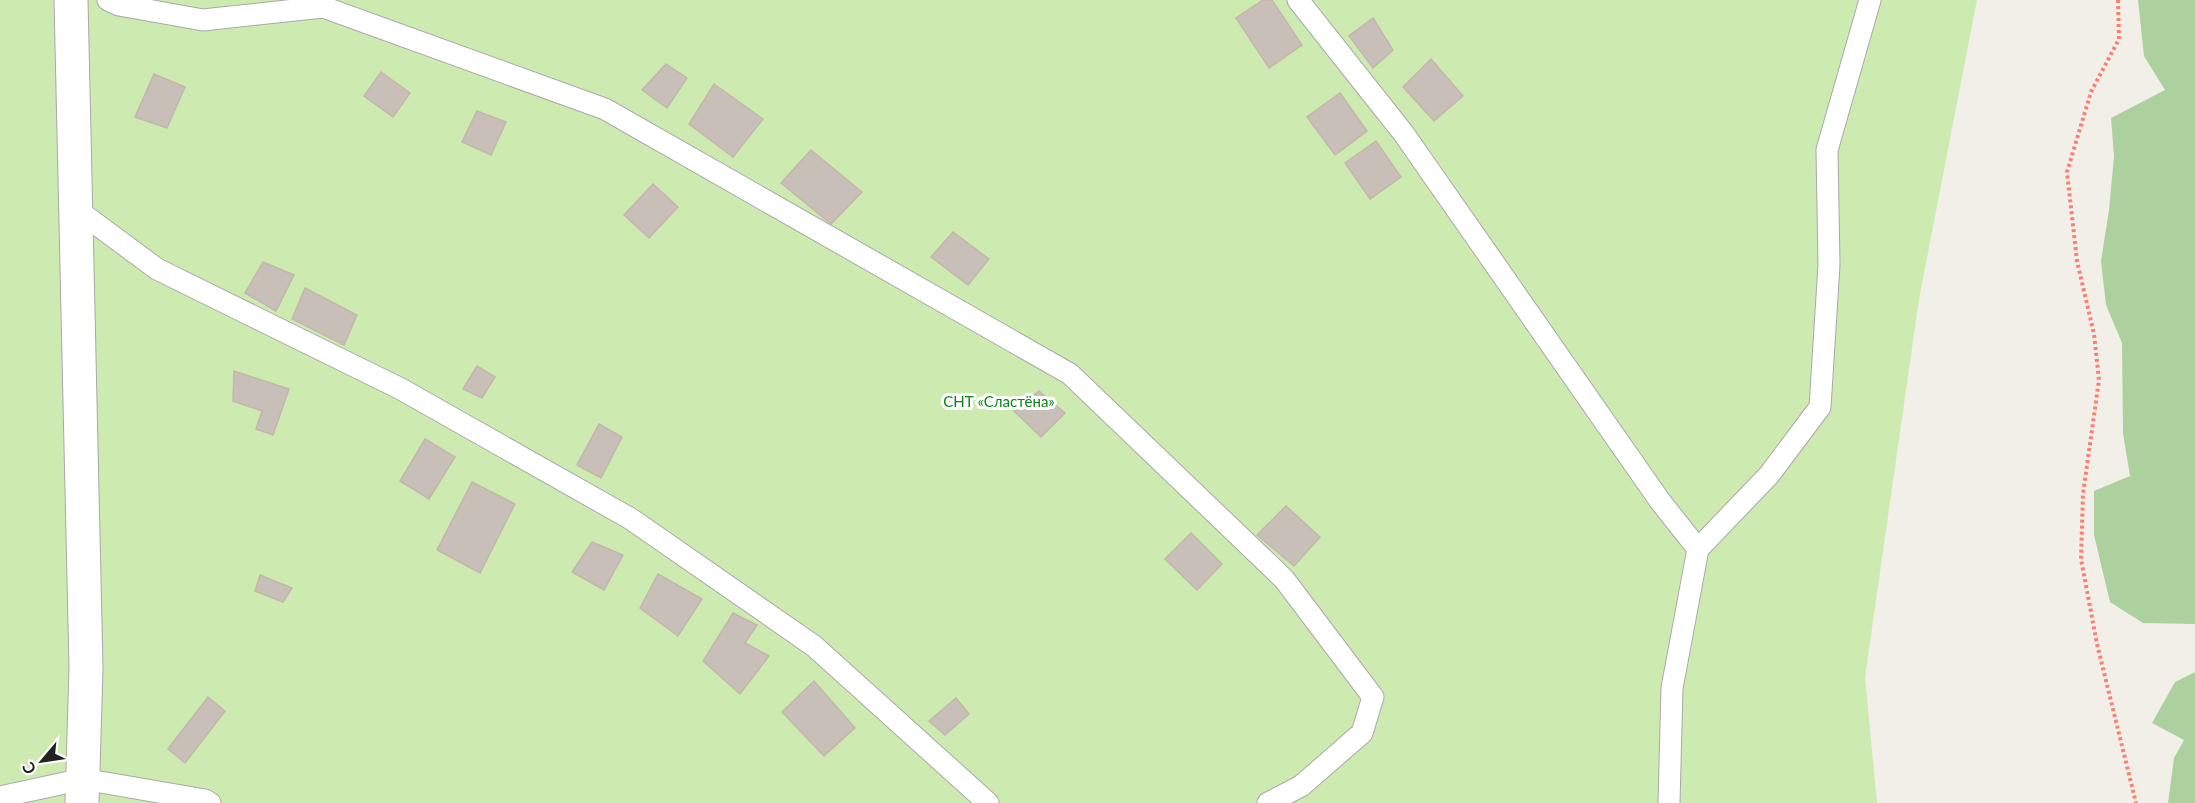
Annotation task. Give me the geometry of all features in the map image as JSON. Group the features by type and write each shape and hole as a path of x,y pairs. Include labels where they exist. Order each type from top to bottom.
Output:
{"street":[{"path":"71,0 86,668 83,791"}],"lane":[{"path":"108,0 119,5 203,20 323,7 605,109 1070,374 1284,579 1373,697 1362,733 1301,786 1268,803"},
{"path":"1298,0 1404,134 1660,501 1698,549"},
{"path":"1669,803 1672,688 1698,549 1769,475 1820,407 1829,265 1827,150 1870,0"},
{"path":"76,209 157,268 400,389 631,519 814,646 988,803"},
{"path":"0,796 83,791 166,792 210,803"}],"path":[{"path":"2118,0 2119,39 2091,92 2067,172 2077,261 2094,334 2099,380 2083,494 2081,559 2097,644 2136,803"}],"green space":[{"name":"СНТ «Сластёна»","path":"0,0 1977,0 1919,299 1865,677 1877,803 0,803"},
{"path":"2138,0 2195,0 2195,624 2143,623 2110,602 2094,535 2094,491 2130,476 2123,433 2122,343 2106,305 2101,261 2114,156 2111,118 2165,90 2144,56"},
{"path":"2195,672 2195,803 2168,803 2174,758 2184,740 2152,723 2175,682"}],"building":[{"path":"1263,0 1272,0 1302,45 1269,68 1236,18"},
{"path":"1373,18 1393,50 1373,68 1349,36"},
{"path":"1431,59 1463,96 1434,121 1403,87"},
{"path":"666,64 687,78 667,108 642,90"},
{"path":"381,72 410,93 393,117 364,96"},
{"path":"154,74 185,87 167,128 135,117"},
{"path":"714,84 763,119 733,157 689,124"},
{"path":"1340,93 1367,131 1335,155 1307,117"},
{"path":"477,111 506,122 491,155 462,142"},
{"path":"1376,141 1401,177 1370,199 1345,163"},
{"path":"811,150 862,192 831,224 781,183"},
{"path":"653,184 678,207 649,238 624,215"},
{"path":"953,232 989,259 968,285 931,257"},
{"path":"263,262 294,275 276,311 245,293"},
{"path":"305,288 357,315 344,345 292,319"},
{"path":"477,366 495,377 482,398 463,389"},
{"path":"234,371 289,389 273,435 256,429 262,411 233,401"},
{"path":"1039,391 1065,413 1041,437 1014,411"},
{"path":"599,424 622,437 601,478 577,465"},
{"path":"425,439 455,457 429,499 400,481"},
{"path":"472,482 515,504 480,573 437,550"},
{"path":"1286,506 1320,537 1294,566 1257,535"},
{"path":"1191,533 1222,564 1197,590 1165,559"},
{"path":"592,542 623,555 604,590 572,572"},
{"path":"658,574 702,599 678,636 640,608"},
{"path":"260,575 292,588 283,602 255,591"},
{"path":"733,613 757,625 745,643 769,656 740,694 703,661"},
{"path":"814,681 855,728 824,756 782,712"},
{"path":"208,697 225,711 185,763 168,749"},
{"path":"956,698 969,714 945,735 929,721"}]}
